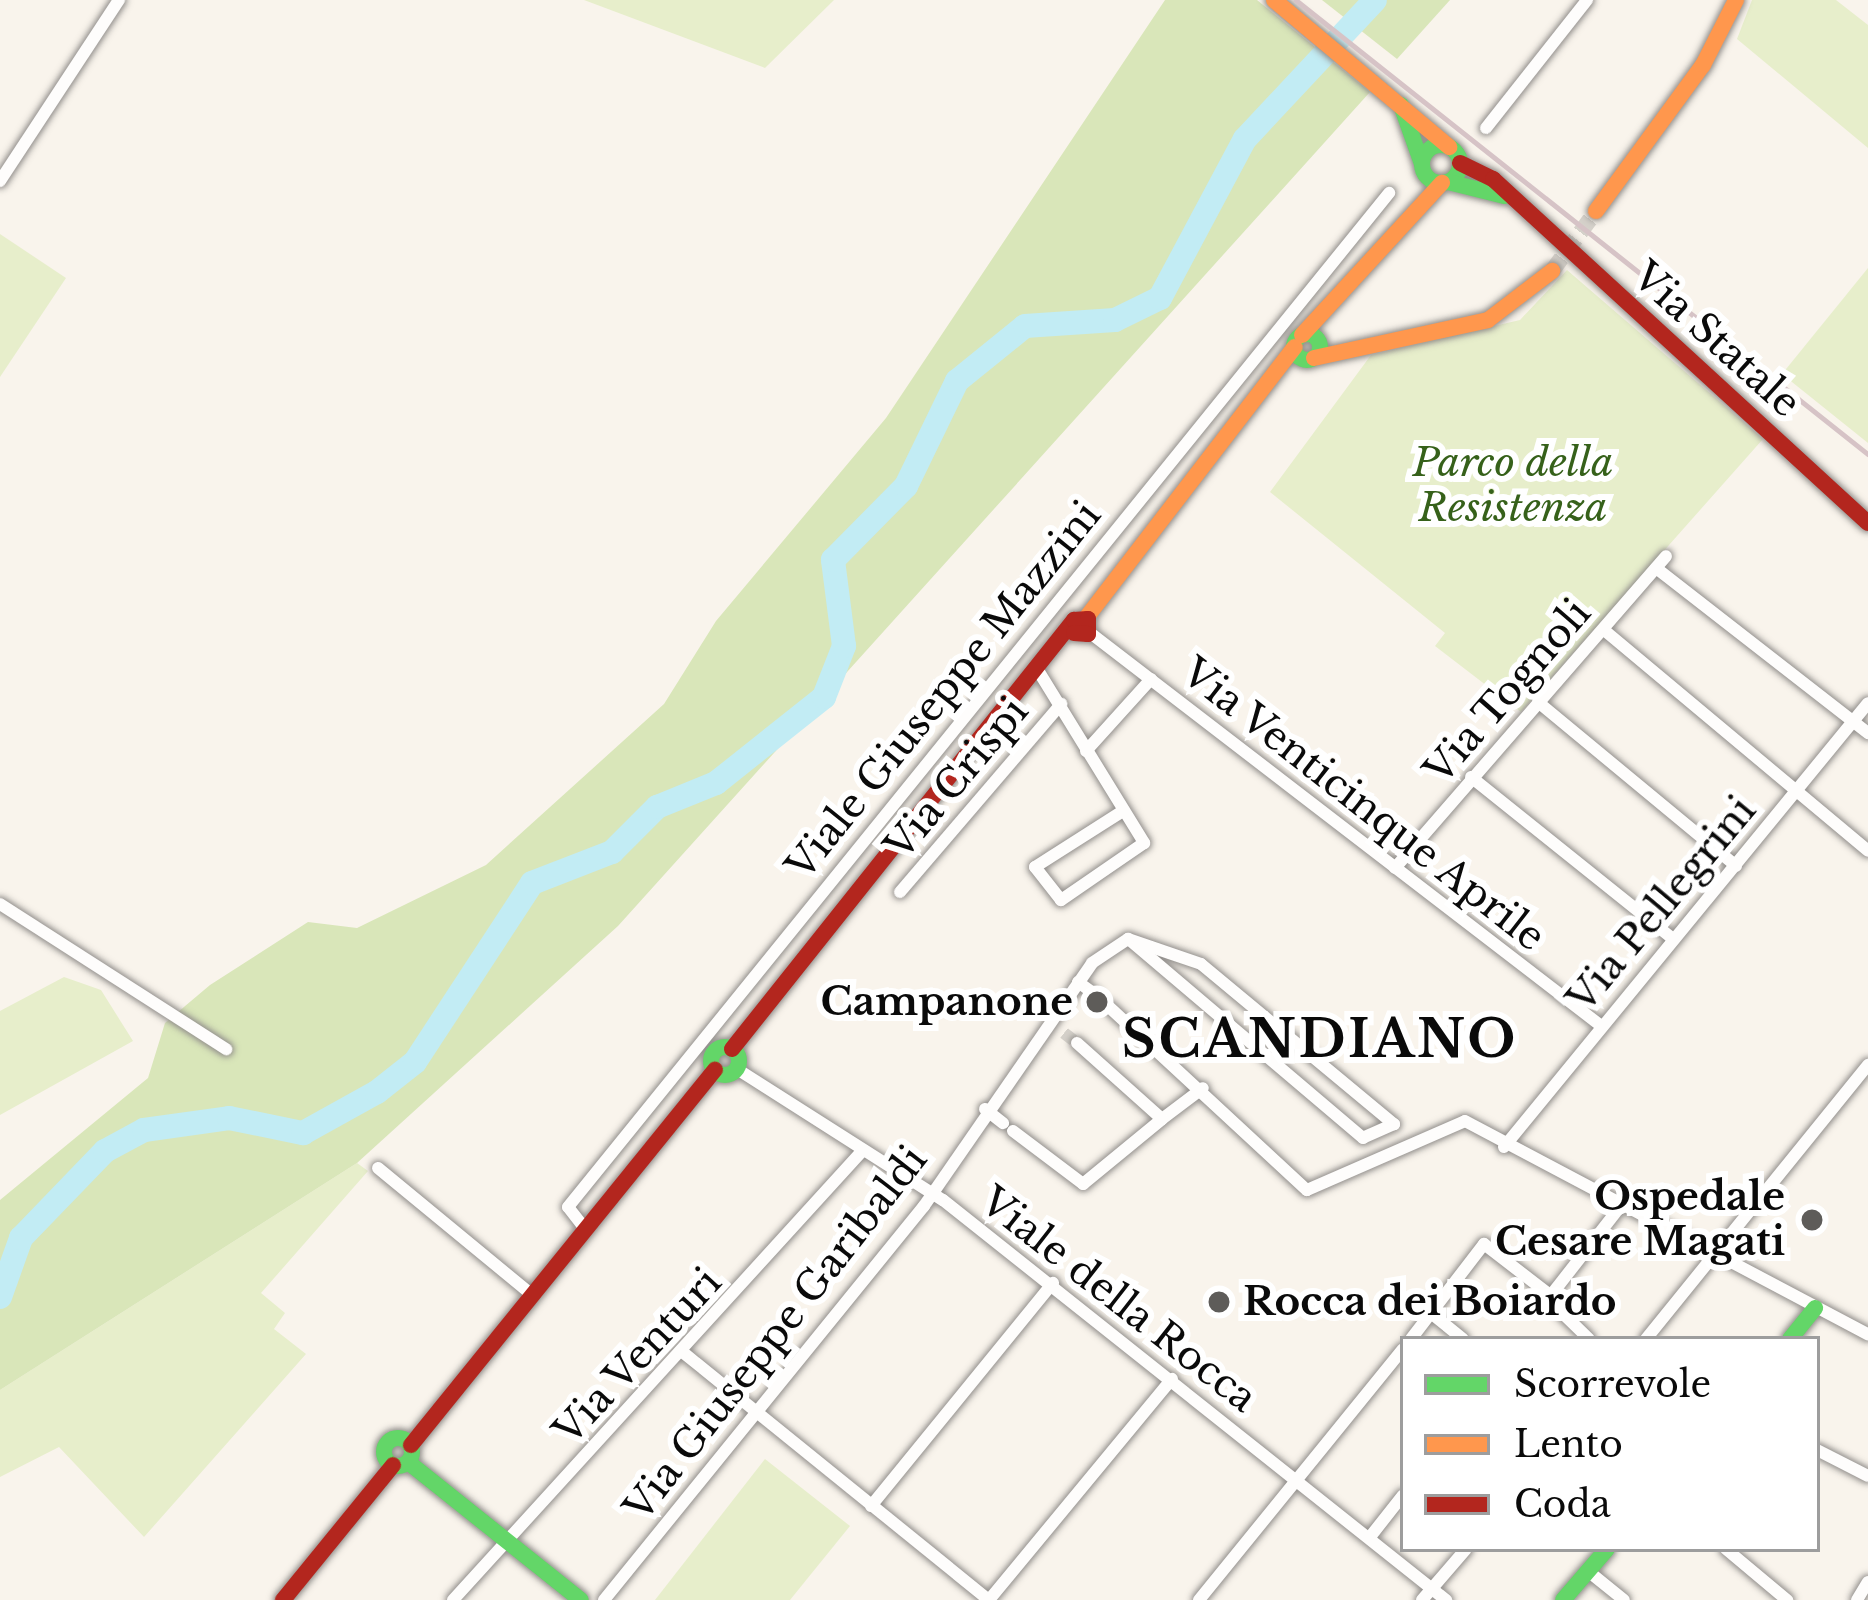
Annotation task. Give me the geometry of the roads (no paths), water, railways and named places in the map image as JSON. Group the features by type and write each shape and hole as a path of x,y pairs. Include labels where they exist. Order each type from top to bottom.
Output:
{"street":[{"path":"0,181 119,0"},
{"name":"Via Statale","path":"1274,0 1394,96 1455,155 1521,205 1868,523"},
{"path":"1486,128 1586,0"},
{"path":"1596,211 1703,65 1736,0"},
{"path":"1394,96 1422,168"},
{"path":"1422,168 1430,148 1455,155 1445,183"},
{"name":"Via Statale","path":"1422,168 1445,183 1521,205"},
{"name":"Viale Giuseppe Mazzini","path":"1410,212 1422,168"},
{"name":"Viale Giuseppe Mazzini","path":"715,1070 715,1053 732,1049 1039,672 1083,628 1264,393 1309,347 1331,310 1410,212 1445,183"},
{"name":"Viale Giuseppe Mazzini","path":"586,1231 568,1207 1389,193"},
{"path":"1309,347 1352,350 1488,320 1552,271"},
{"name":"Via Tognoli","path":"1395,868 1661,562 1852,721"},
{"name":"Via Venticinque Aprile","path":"1083,628 1600,1025"},
{"path":"1604,630 1868,851"},
{"path":"1039,672 1144,843 1060,900 1035,867 1123,811"},
{"path":"1086,751 1151,679"},
{"path":"1538,702 1736,866"},
{"name":"Via Crispi","path":"900,892 1060,704"},
{"name":"Via Pellegrini","path":"1504,1147 1868,704"},
{"path":"1852,721 1868,733"},
{"path":"1471,777 1672,938"},
{"path":"0,904 226,1049"},
{"path":"1128,939 1194,960 1394,1124 1363,1138 1128,939"},
{"name":"Via Giuseppe Garibaldi","path":"604,1600 932,1194 986,1109 1078,982 1128,939"},
{"path":"1078,982 1096,995"},
{"path":"1108,1006 1203,1088 1307,1190 1465,1121 1618,1208 1868,1334"},
{"path":"1244,1039 1264,1016"},
{"path":"1049,1022 1064,1033"},
{"path":"1077,1043 1162,1119"},
{"path":"283,1600 715,1070 737,1069 732,1049"},
{"path":"1648,1336 1868,1065"},
{"name":"Viale della Rocca","path":"737,1069 932,1194 1053,1283 1370,1537 1426,1594 1446,1600"},
{"path":"986,1109 1083,1184 1203,1088"},
{"name":"Via Venturi","path":"453,1600 685,1354 863,1150"},
{"path":"378,1168 532,1295"},
{"path":"1549,1299 1618,1208"},
{"path":"1413,1336 1484,1244 1586,1336"},
{"path":"872,1506 1053,1283"},
{"path":"1792,1336 1815,1308"},
{"path":"1431,1313 1459,1336"},
{"path":"1199,1600 1300,1482 1400,1353"},
{"path":"685,1354 989,1600 1172,1379"},
{"path":"1820,1452 1868,1476"},
{"path":"404,1457 581,1600"},
{"path":"1370,1537 1400,1499"},
{"path":"1426,1594 1463,1552"},
{"path":"1563,1600 1604,1552"},
{"path":"1730,1552 1787,1600"},
{"path":"1588,1571 1624,1600"}],"waterway":[{"path":"0,1297 21,1238 105,1151 144,1130 229,1118 303,1133 377,1092 415,1062 532,883 612,852 657,807 716,783 824,697 844,646 833,560 906,486 957,381 1025,326 1115,320 1160,298 1245,139 1375,0"}],"tunnel":[{"path":"1552,271 1596,211"},
{"path":"1064,1033 1077,1043"}],"railway":[{"path":"1296,0 1868,454"}],"place":[{"name":"Campanone","path":"1097,1002"},
{"name":"Ospedale Cesare Magati","path":"1812,1220"},
{"name":"Rocca dei Boiardo","path":"1219,1302"}],"district":[{"name":"SCANDIANO","path":"1320,1040"}],"park label":[{"name":"Parco della Resistenza","path":"1513,486"}]}
